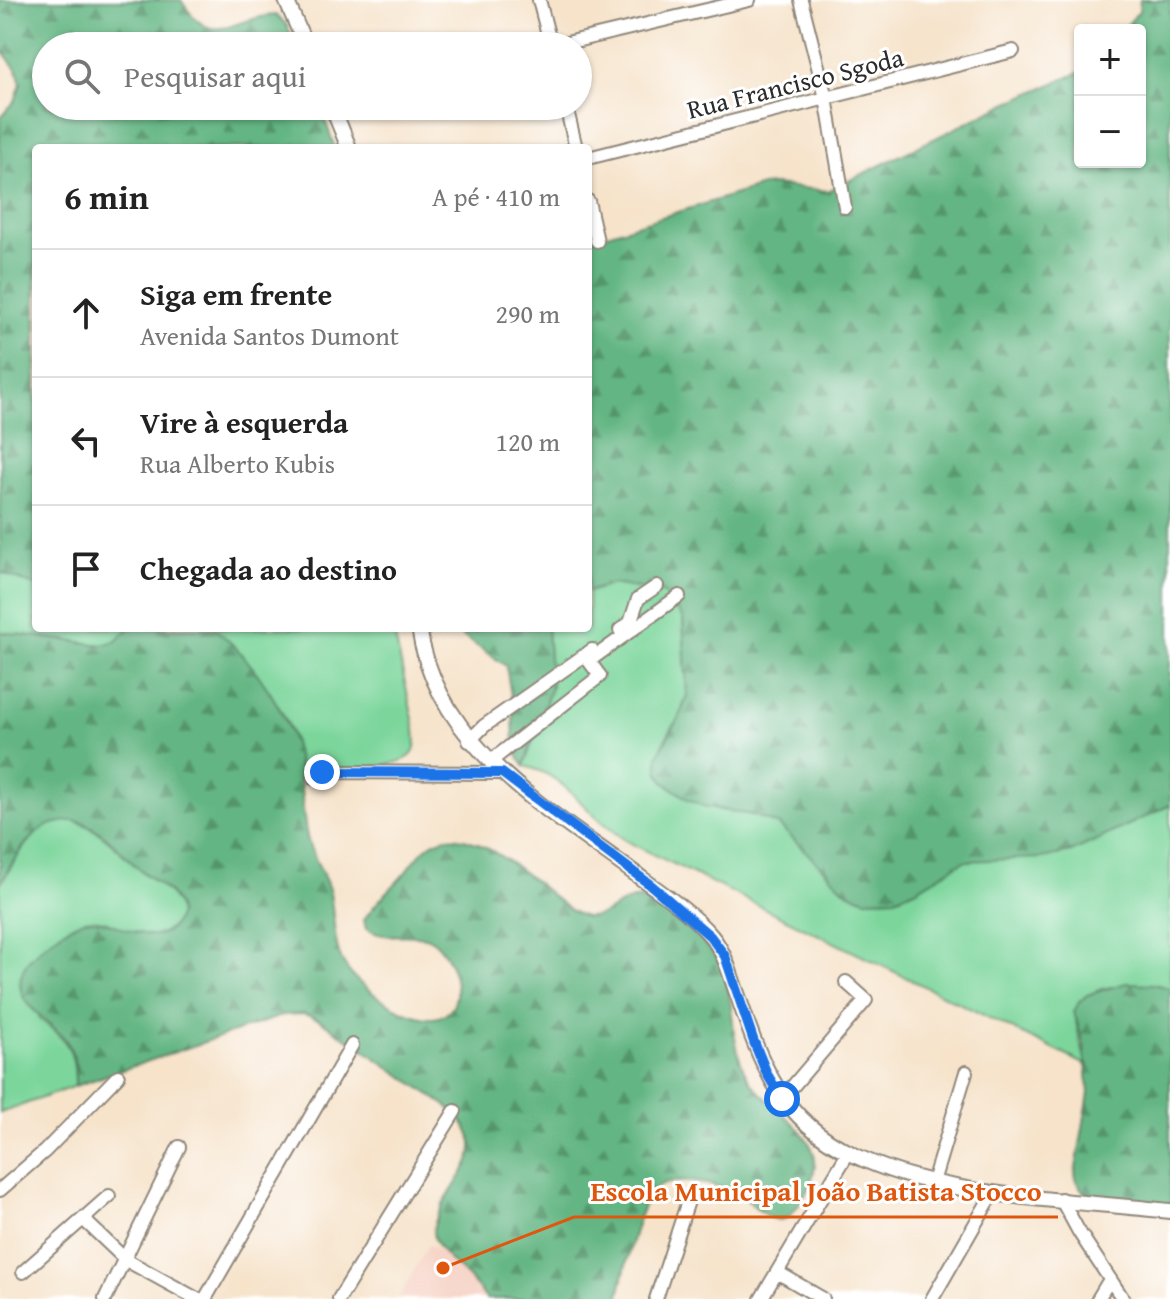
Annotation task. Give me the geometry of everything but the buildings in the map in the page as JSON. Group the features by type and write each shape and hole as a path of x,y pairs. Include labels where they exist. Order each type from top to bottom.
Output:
{"street":[{"path":"286,0 300,32"},
{"path":"539,0 549,32"},
{"path":"592,37 749,0"},
{"path":"801,0 826,98 845,207"},
{"name":"Rua Francisco Sgoda","path":"592,157 1013,51"},
{"path":"338,120 347,144"},
{"path":"569,120 575,144"},
{"path":"592,219 597,241"},
{"path":"469,741 484,726 630,623 638,599 657,586"},
{"path":"491,761 600,676 589,661 679,596"},
{"path":"420,632 424,651 447,709 469,741 502,773 652,886 710,936 725,956 767,1074 782,1099 810,1127 848,1153 901,1174 933,1182 993,1193 1170,1211"},
{"path":"314,777 322,772 502,773"},
{"path":"782,1099 866,1000 846,982"},
{"path":"205,1299 352,1045"},
{"path":"933,1182 966,1072"},
{"path":"0,1190 45,1151 118,1076"},
{"path":"339,1299 455,1111"},
{"path":"105,1299 179,1147"},
{"path":"761,1299 848,1153"},
{"path":"932,1299 993,1193"},
{"path":"23,1272 109,1196"},
{"path":"656,1299 689,1198"},
{"path":"1061,1199 1123,1299"},
{"path":"83,1219 126,1260 197,1299"},
{"path":"777,1272 823,1299"},
{"path":"1098,1299 1110,1279"}],"shaded area":[{"path":"428,1245 512,1290 507,1299 398,1299"}],"green space":[{"path":"0,0 181,0 192,16 213,28 276,15 290,32 32,32 32,120 325,120 334,144 32,144 32,584 0,572 0,118 15,101 21,83 17,70 0,48"},
{"path":"1140,0 1170,0 1170,805 1071,852 1042,858 964,861 915,890 895,898 866,899 847,892 779,825 753,815 703,806 664,782 658,770 658,755 681,713 687,695 683,618 663,592 612,584 592,591 592,239 762,186 828,191 1007,103 1074,75 1074,168 1146,168 1146,24 1128,24 1139,11"},
{"path":"0,572 32,584 32,632 126,632 116,641 103,645 0,632"},
{"path":"612,584 663,592 683,618 687,695 681,713 663,743 658,770 664,782 688,799 719,810 753,815 779,825 847,892 866,899 895,898 915,890 964,861 1071,852 1170,805 1170,988 1114,986 1089,995 1080,1004 1076,1015 1086,1065 626,841 555,779 524,766 551,687 547,632 592,632 592,591"},
{"path":"0,632 103,645 116,641 126,632 218,632 259,676 278,706 295,747 307,837 330,893 339,953 356,979 392,1005 424,1018 436,1018 447,1013 456,995 456,983 448,959 433,941 425,937 373,933 366,929 364,920 424,850 439,840 454,838 471,841 489,849 582,916 596,916 637,899 659,906 686,926 712,953 723,970 730,996 737,1050 747,1076 802,1133 814,1154 812,1177 796,1208 786,1218 777,1220 740,1195 722,1188 696,1182 671,1182 654,1190 642,1211 618,1299 486,1299 440,1249 433,1232 439,1213 471,1154 469,1132 448,1107 318,1019 304,1014 284,1015 75,1086 74,1063 65,1039 26,1001 21,990 21,978 27,963 54,938 79,922 96,920 149,935 161,934 171,928 178,916 178,909 163,887 101,833 79,821 56,823 38,832 23,848 0,884"},
{"path":"218,632 394,632 415,728 415,750 406,759 378,766 300,771 295,746 281,710 244,658"},
{"path":"457,632 547,632 551,687 524,766 514,750 513,707 506,666"},
{"path":"72,820 103,836 161,886 174,900 179,916 175,924 155,935 135,933 104,921 83,921 61,933 28,961 40,1019 68,1047 75,1086 0,1113 0,884 26,844 41,829 53,823"},
{"path":"1126,983 1170,988 1170,1212 1100,1202 1088,1195 1075,1174 1089,1093 1084,1045 1074,1012 1087,995"}],"place":[{"name":"Escola Municipal João Batista Stocco","path":"443,1268"}],"route":[{"path":"322,772 502,773 652,886 710,936 725,956 754,1042 767,1074 782,1099"}]}
